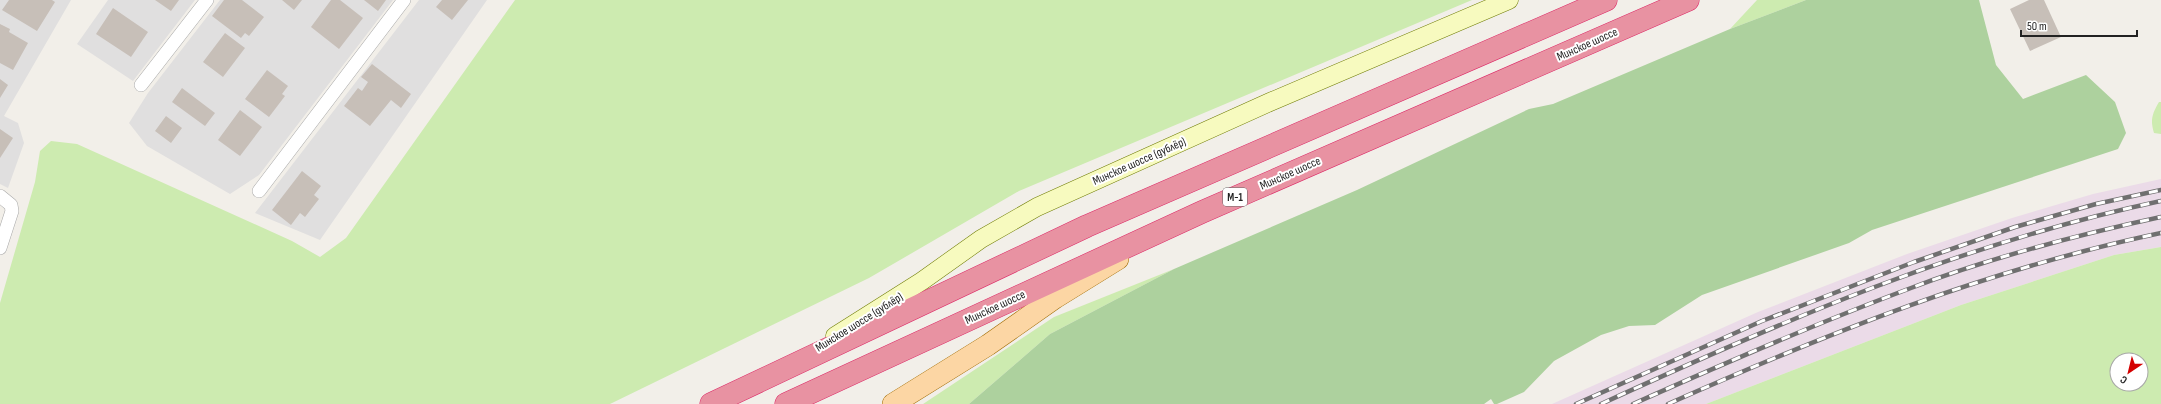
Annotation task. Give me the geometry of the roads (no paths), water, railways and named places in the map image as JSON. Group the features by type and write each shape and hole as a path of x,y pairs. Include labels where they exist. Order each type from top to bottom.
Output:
{"highway":[{"path":"711,404 791,364 1087,226 1606,0"},
{"name":"Минское шоссе","path":"786,404 1202,212 1688,0"}],"main road":[{"name":"Минское шоссе (дублёр)","path":"791,364 922,281 981,239 1037,207 1270,102 1509,0"},
{"path":"894,404 988,345 1054,298 1202,212"}],"street":[{"path":"140,85 207,0"},
{"path":"259,191 404,0"},
{"path":"0,196 11,205 12,211 0,248"}],"railway":[{"path":"1576,404 1762,321 1914,262 2015,227 2096,204 2161,190"},
{"path":"1601,404 1738,343 1875,287 2016,239 2088,218 2161,201"},
{"path":"1633,404 1806,329 1876,301 1972,266 2098,231 2161,217"},
{"path":"1668,404 1788,352 1910,305 2034,265 2161,233"}]}
